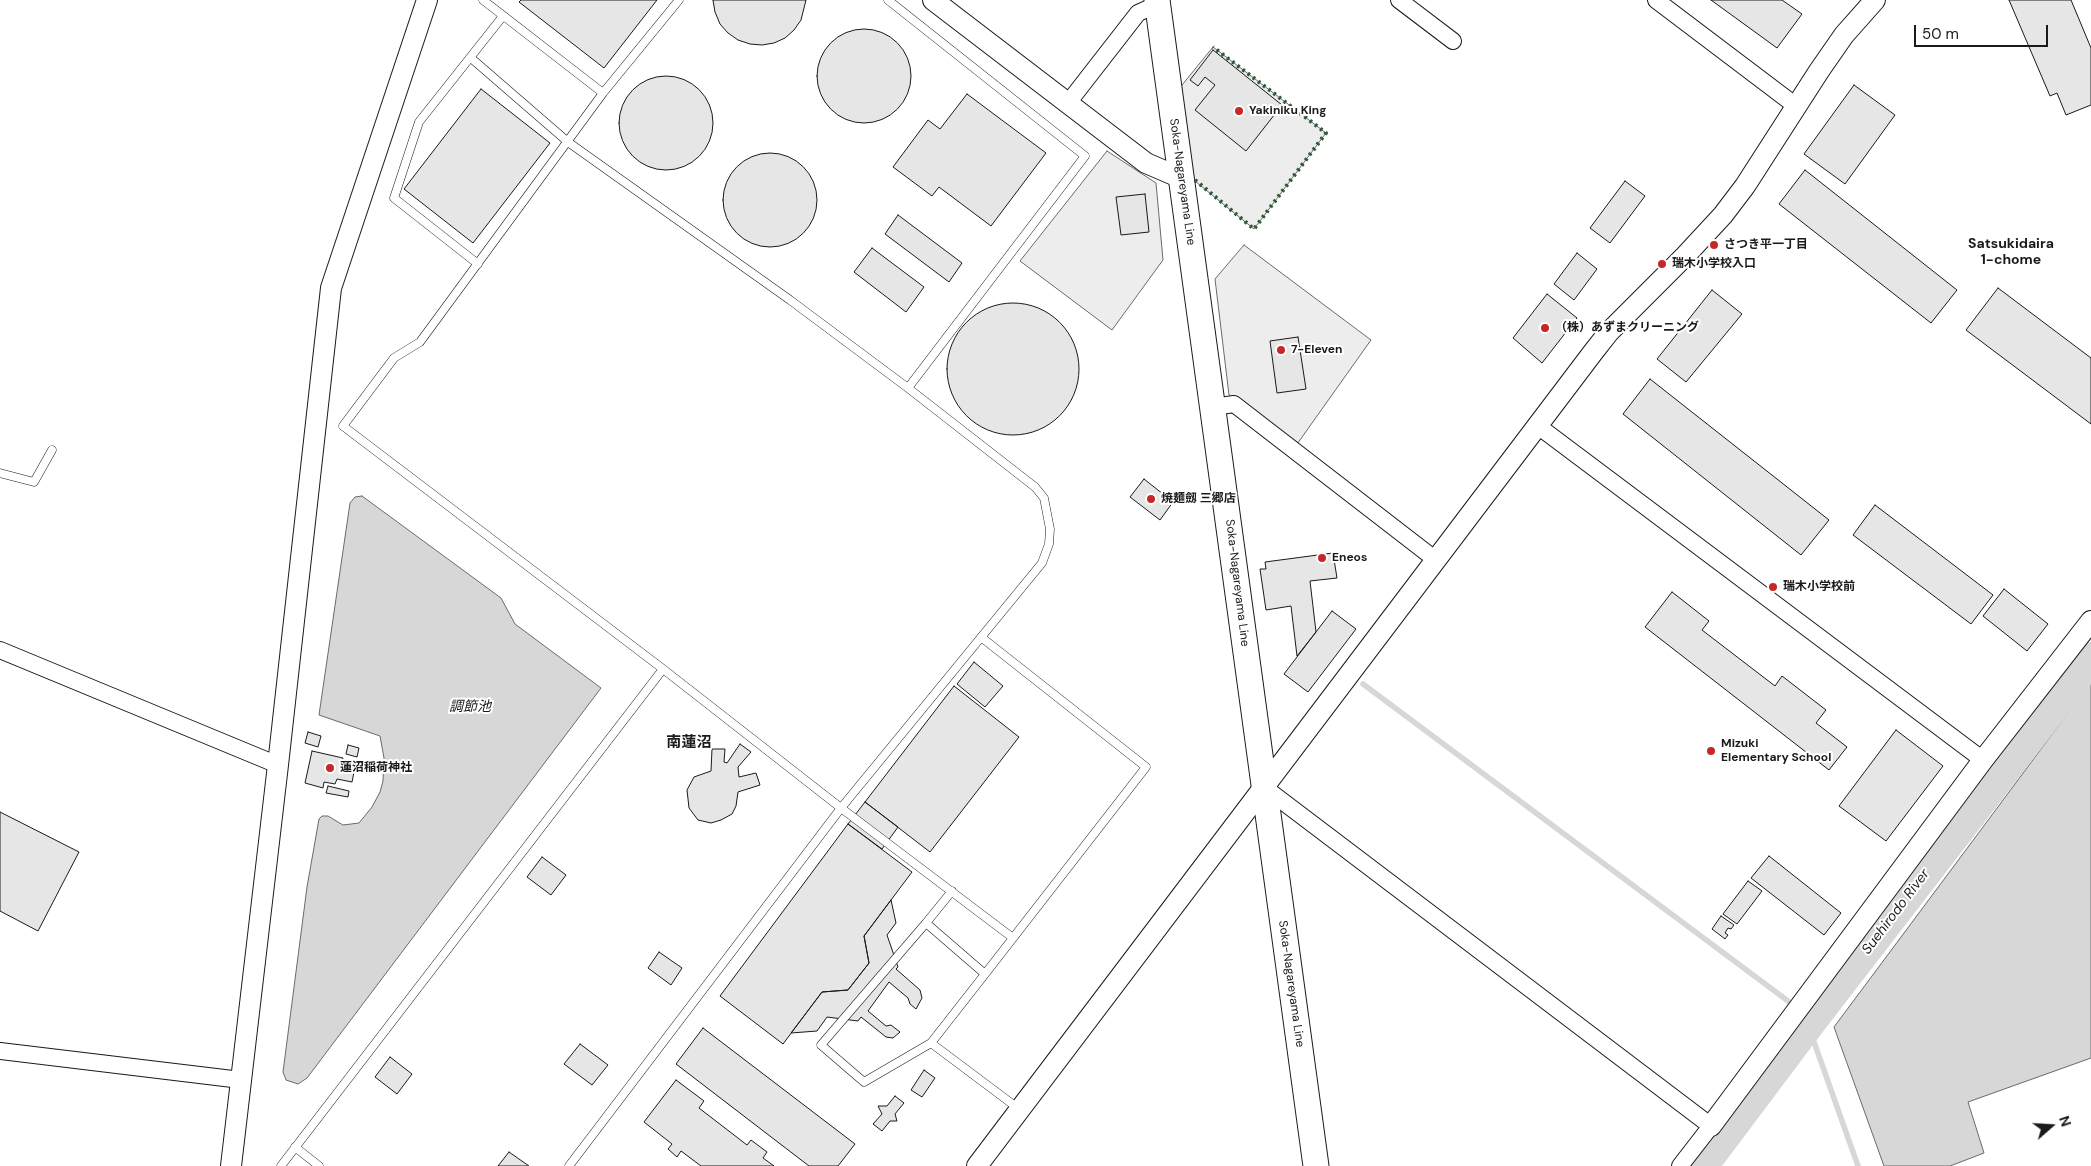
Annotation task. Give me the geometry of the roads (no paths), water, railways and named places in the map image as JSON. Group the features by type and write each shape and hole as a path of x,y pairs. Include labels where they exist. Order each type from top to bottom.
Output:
{"main road":[{"name":"Soka-Nagareyama Line","path":"1158,1 1316,1166"}],"street":[{"path":"231,1166 331,288 427,0"},
{"path":"932,0 1146,163 1181,178"},
{"path":"1399,0 1453,41"},
{"path":"1656,0 1796,106"},
{"path":"977,1166 1609,332 1723,215 1745,186 1844,35 1875,0"},
{"path":"1068,103 1138,13 1158,1"},
{"path":"1213,407 1234,404 1436,560"},
{"path":"1538,426 1983,760"},
{"path":"1680,1166 1983,760 2091,621"},
{"path":"0,650 278,765"},
{"path":"1265,786 1711,1126"},
{"path":"0,1052 241,1080"}],"lane":[{"path":"483,0 603,93"},
{"path":"680,0 603,93 420,342 394,358 343,426 1013,938"},
{"path":"888,0 1084,156 908,388"},
{"path":"478,264 394,198 419,122 503,16"},
{"path":"471,58 568,142 790,300 908,388 1035,487 1044,498 1050,529 1050,544 1042,563 841,808 569,1166"},
{"path":"0,473 34,482 52,450"},
{"path":"952,891 821,1045 864,1082 931,1043 1146,767 981,637"},
{"path":"281,1166 663,669"},
{"path":"926,923 985,974"},
{"path":"931,1043 1019,1109"},
{"path":"295,1147 319,1166"}],"water":[{"name":"調節池","path":"362,496 501,598 515,624 601,688 307,1078 298,1084 286,1080 283,1072 307,887 319,819 322,816 328,816 343,825 359,823 372,807 380,792 383,781 384,758 380,736 319,715 350,503 355,497"},
{"path":"2091,682 2091,1058 1968,1102 1984,1153 1950,1166 1884,1166 1834,1027"}],"waterway":[{"name":"Suehirodo River","path":"1702,1166 1808,1025 2091,658"},
{"path":"1363,684 1792,1004"},
{"path":"1808,1025 1858,1166"}],"place":[{"name":"Yakiniku King","path":"1239,111"},
{"name":"さつき平一丁目","path":"1714,245"},
{"name":"瑞木小学校入口","path":"1662,264"},
{"name":"（株）あずまクリーニング","path":"1545,328"},
{"name":"7-Eleven","path":"1281,350"},
{"name":"焼麺劔 三郷店","path":"1151,499"},
{"name":"Eneos","path":"1322,558"},
{"name":"瑞木小学校前","path":"1773,587"},
{"name":"Mizuki Elementary School","path":"1711,751"},
{"name":"蓮沼稲荷神社","path":"330,768"}],"district":[{"name":"Satsukidaira 1-chome","path":"2011,252"},
{"name":"南蓮沼","path":"689,743"}]}
